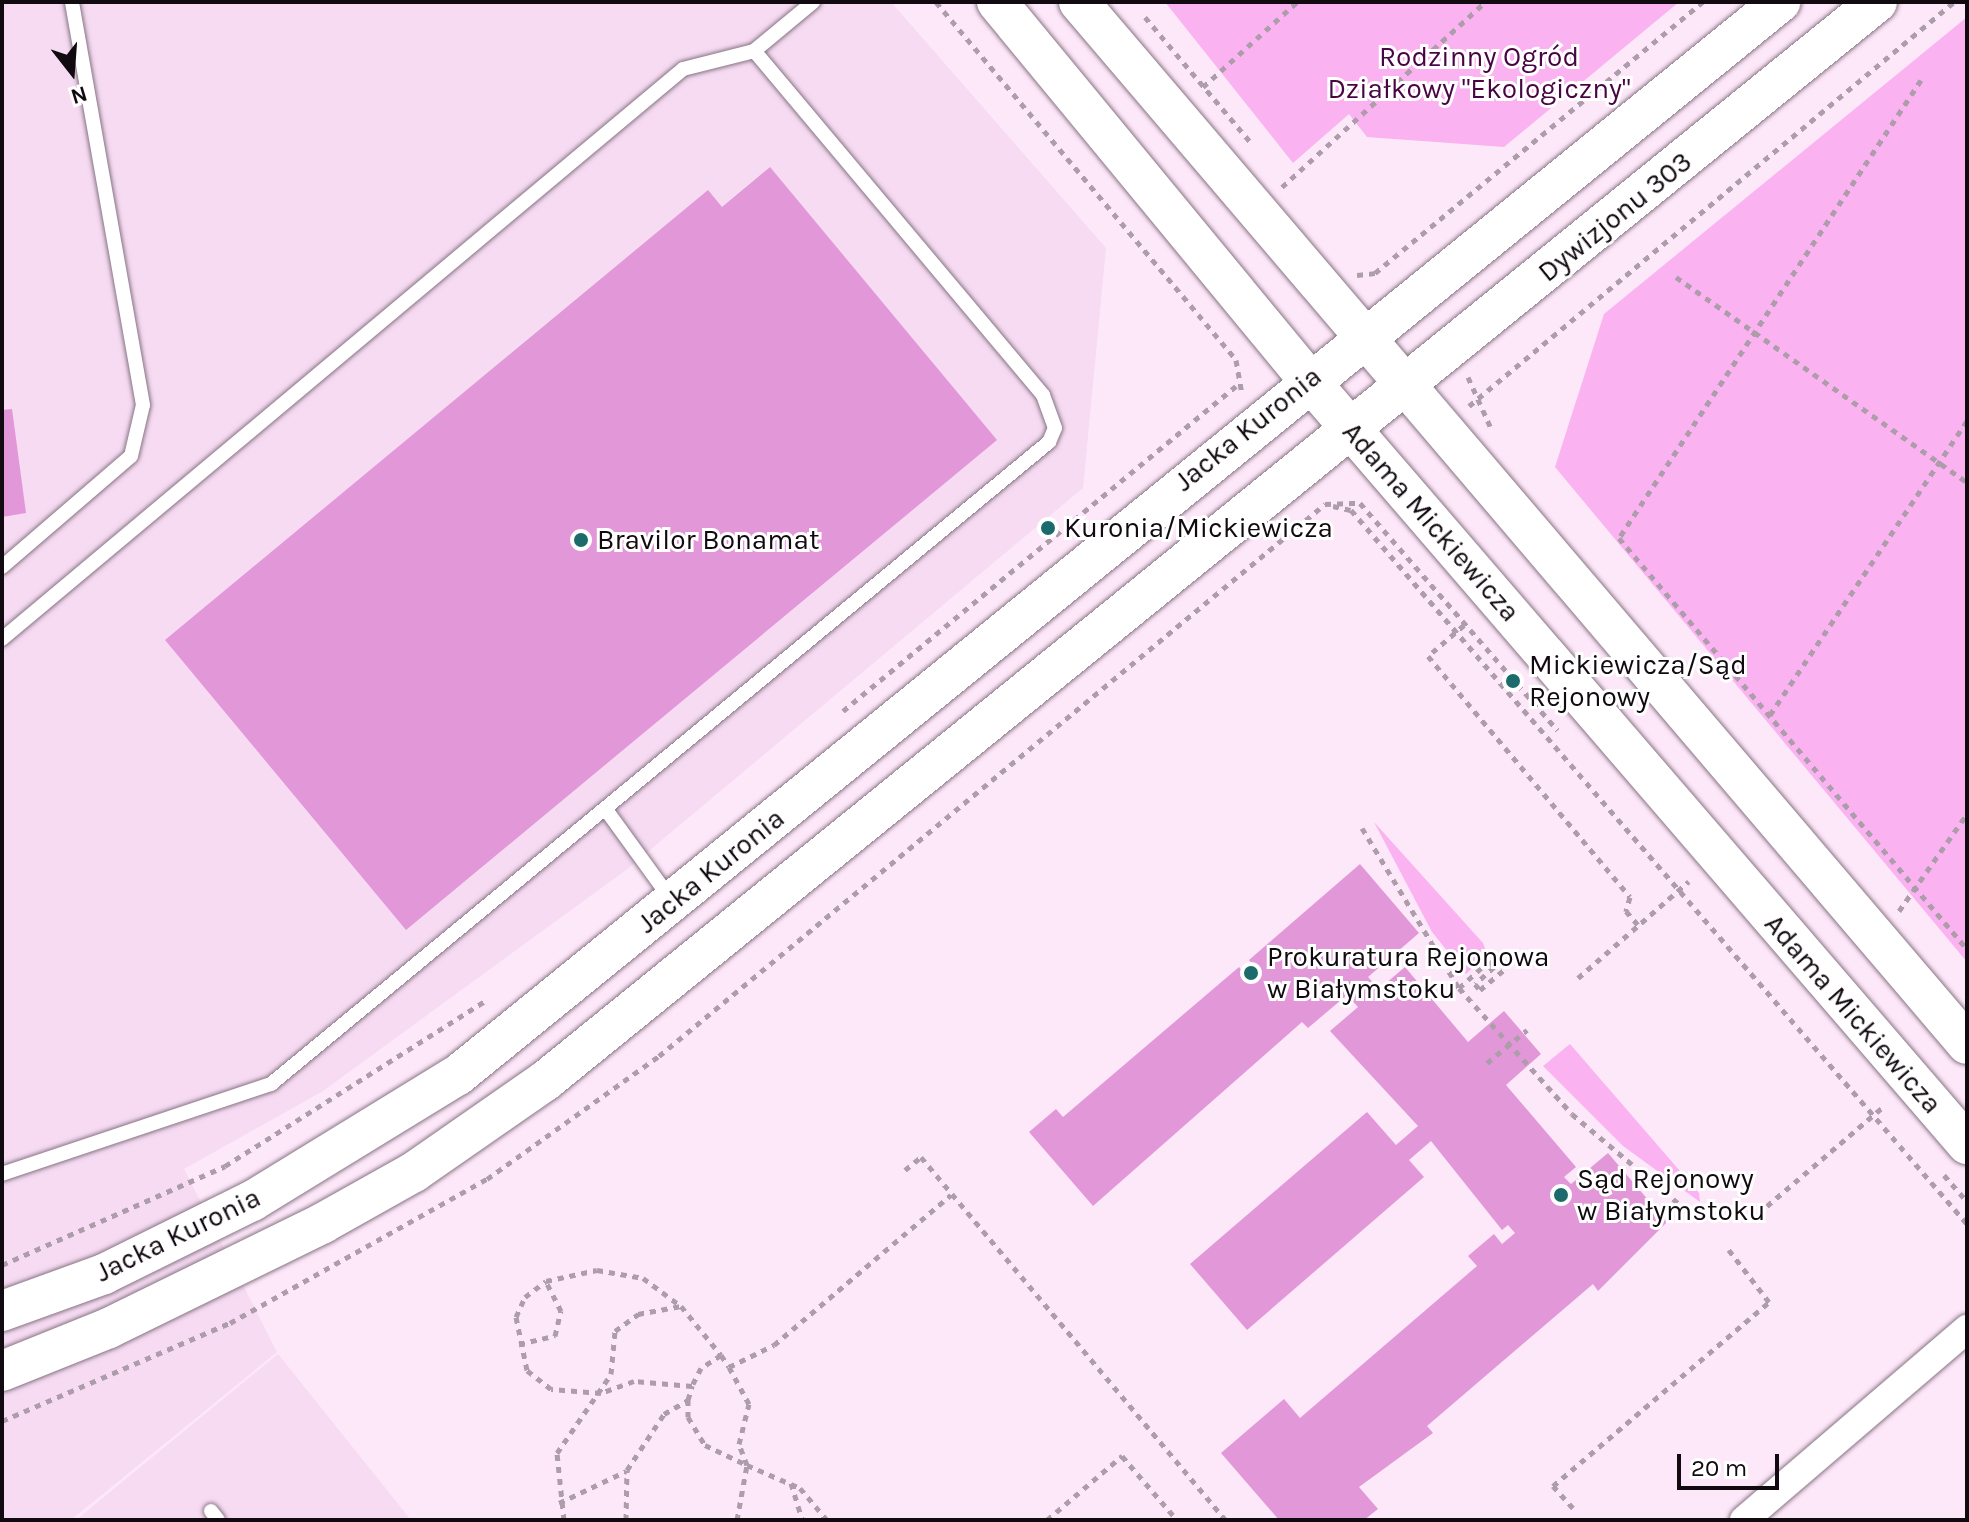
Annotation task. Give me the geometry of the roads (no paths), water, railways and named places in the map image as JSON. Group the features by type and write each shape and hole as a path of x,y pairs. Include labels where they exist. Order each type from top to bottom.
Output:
{"main road":[{"name":"Adama Mickiewicza","path":"997,2 1350,429 1967,1144"},
{"path":"1079,2 1359,338 1967,1044"},
{"path":"1359,338 1684,83 1780,2"},
{"name":"Dywizjonu 303","path":"1350,429 1722,131 1877,2"},
{"path":"1684,83 1678,102 1685,121 1702,132 1722,131"},
{"name":"Jacka Kuronia","path":"2,1311 104,1274 339,1149 458,1075 673,903 1359,338"},
{"name":"Jacka Kuronia","path":"2,1371 109,1328 414,1172 545,1081 712,949 1350,429"},
{"path":"1477,576 1473,555 1483,536 1502,526 1523,529"},
{"path":"673,903 712,949"}],"street":[{"path":"1744,1520 1967,1329"}],"lane":[{"path":"2,567 131,456 143,405 72,2"},
{"path":"2,639 683,69 754,51 813,2"},
{"path":"2,1174 271,1084 607,811 1049,442 1055,428 1043,395 754,51"},
{"path":"607,811 673,903"}],"place":[{"name":"Kuronia/Mickiewicza","path":"1048,528"},
{"name":"Bravilor Bonamat","path":"581,540"},
{"name":"Mickiewicza/Sąd Rejonowy","path":"1513,681"},
{"name":"Prokuratura Rejonowa w Białymstoku","path":"1251,973"},
{"name":"Sąd Rejonowy w Białymstoku","path":"1561,1195"}],"park label":[{"name":"Rodzinny Ogród Działkowy \"Ekologiczny\"","path":"1479,73"}]}
